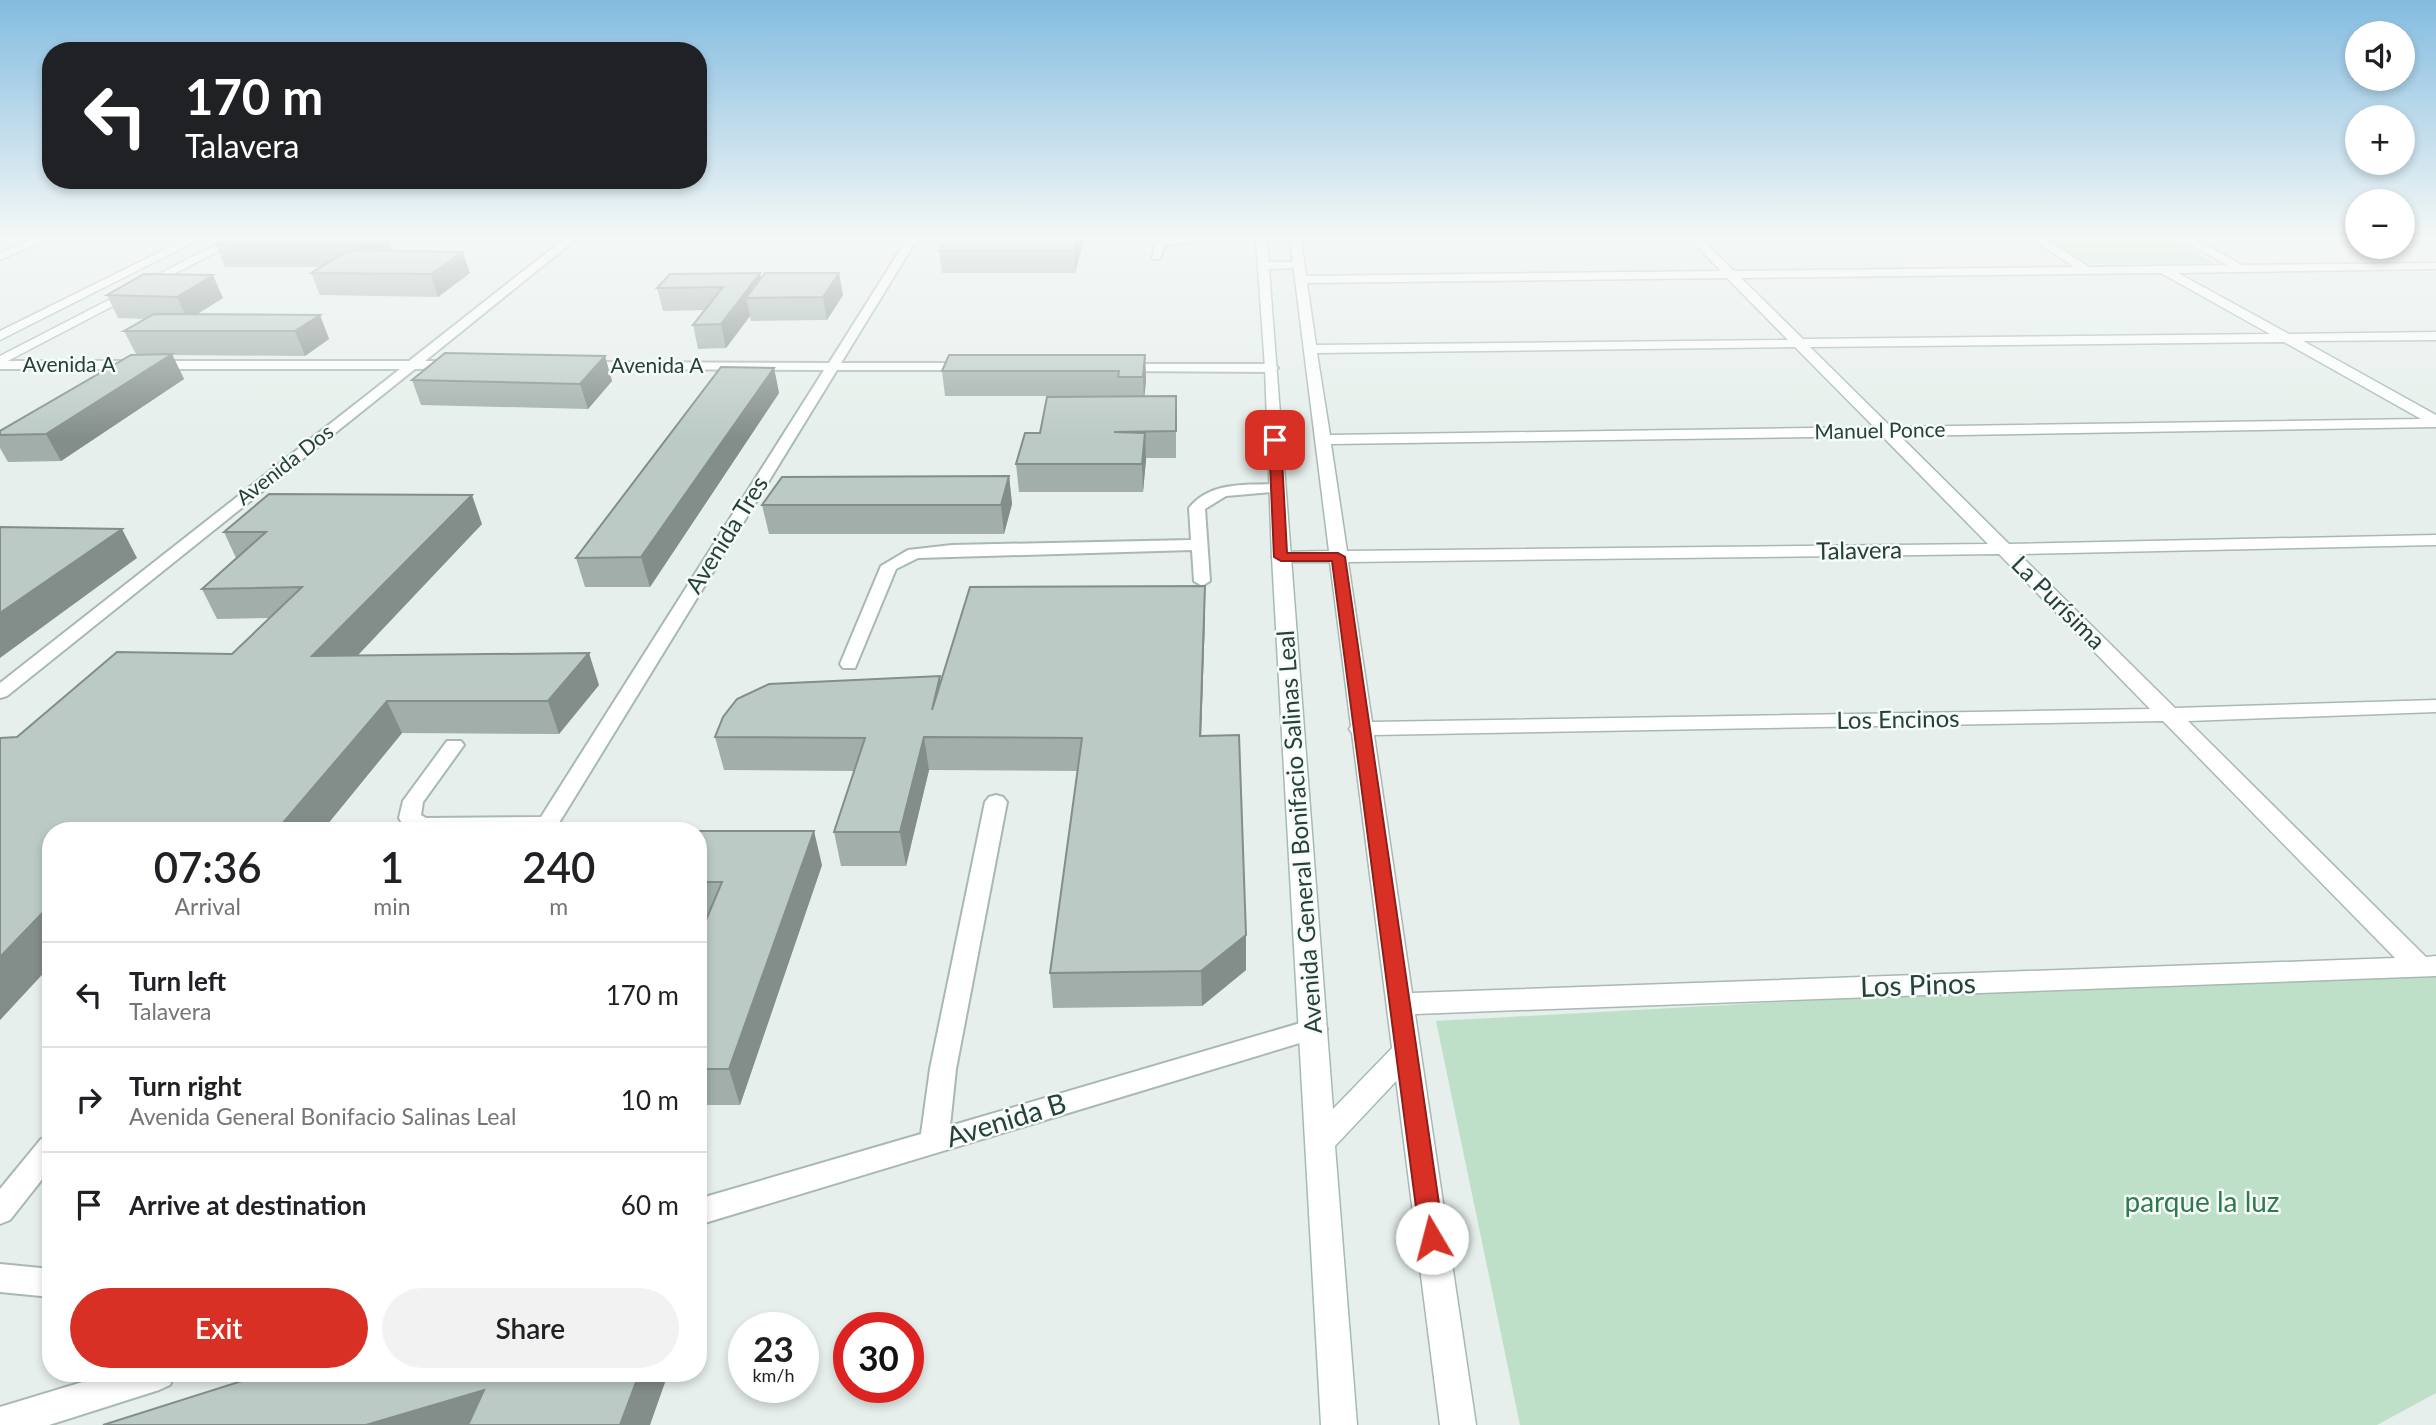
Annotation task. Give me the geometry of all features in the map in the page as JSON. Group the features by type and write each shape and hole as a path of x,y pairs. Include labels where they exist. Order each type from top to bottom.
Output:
{"street":[{"path":"0,336 60,306"},
{"path":"0,363 108,306"},
{"name":"Avenida General Bonifacio Salinas Leal","path":"1266,306 1339,1425"},
{"path":"1305,306 1360,729 1458,1425"},
{"name":"La Purísima","path":"1760,306 2169,715 2428,966"},
{"path":"2227,306 2436,422"},
{"path":"1311,349 2436,336"},
{"name":"Manuel Ponce","path":"1324,440 2436,422"},
{"name":"Talavera","path":"1281,557 2005,549 2436,540"},
{"name":"Los Encinos","path":"1360,729 2169,715 2436,706"},
{"name":"Los Pinos","path":"1399,1004 2428,966"},
{"path":"1322,1140 1406,1052"}],"lane":[{"name":"Avenida Dos","path":"0,692 487,306"},
{"name":"Avenida Tres","path":"548,822 870,306"},
{"name":"Avenida A","path":"0,363 465,365"},
{"name":"Avenida A","path":"571,365 982,368"},
{"path":"1106,368 1272,368"},
{"path":"1202,581 1197,508 1204,499 1230,491 1278,488"},
{"path":"849,664 889,566 915,553 1199,545"},
{"path":"417,822 410,818 413,801 454,745"},
{"path":"934,1142 943,1069 996,802"},
{"name":"Avenida B","path":"707,1209 1314,1029"},
{"path":"0,1211 42,1158"},
{"path":"0,1278 42,1282"},
{"path":"0,1424 127,1382"}],"green space":[{"name":"parque la luz","path":"2436,966 2436,1393 2377,1425 1520,1425 1436,1021"}],"building":[{"path":"708,306 735,306 721,324 693,325"},
{"path":"154,314 320,315 295,331 124,331"},
{"path":"445,353 605,356 580,384 412,380"},
{"path":"172,354 46,434 0,435 0,431 131,355"},
{"path":"949,355 1145,355 1143,377 1118,377 1119,371 942,371"},
{"path":"721,367 774,368 641,557 576,558"},
{"path":"1176,396 1176,431 1114,432 1145,433 1142,464 1016,464 1025,433 1040,433 1047,397"},
{"path":"1009,476 1001,505 762,505 782,477"},
{"path":"269,494 472,495 312,656 589,653 548,701 387,701 284,822 42,822 42,913 0,957 0,738 17,737 117,652 232,654 302,587 202,589 266,532 224,532"},
{"path":"0,527 122,529 0,613"},
{"path":"1205,586 1200,736 1239,735 1246,935 1201,971 1050,973 1082,738 924,737 900,832 834,832 865,738 715,737 723,717 737,699 769,684 940,676 932,710 970,587"},
{"path":"707,831 814,831 729,1069 707,1069 707,918 722,882 707,882"},
{"path":"239,1382 636,1382 620,1425 468,1425 484,1390 366,1425 103,1425"}],"route":[{"path":"1275,440 1281,557 1338,557 1432,1238"}]}
